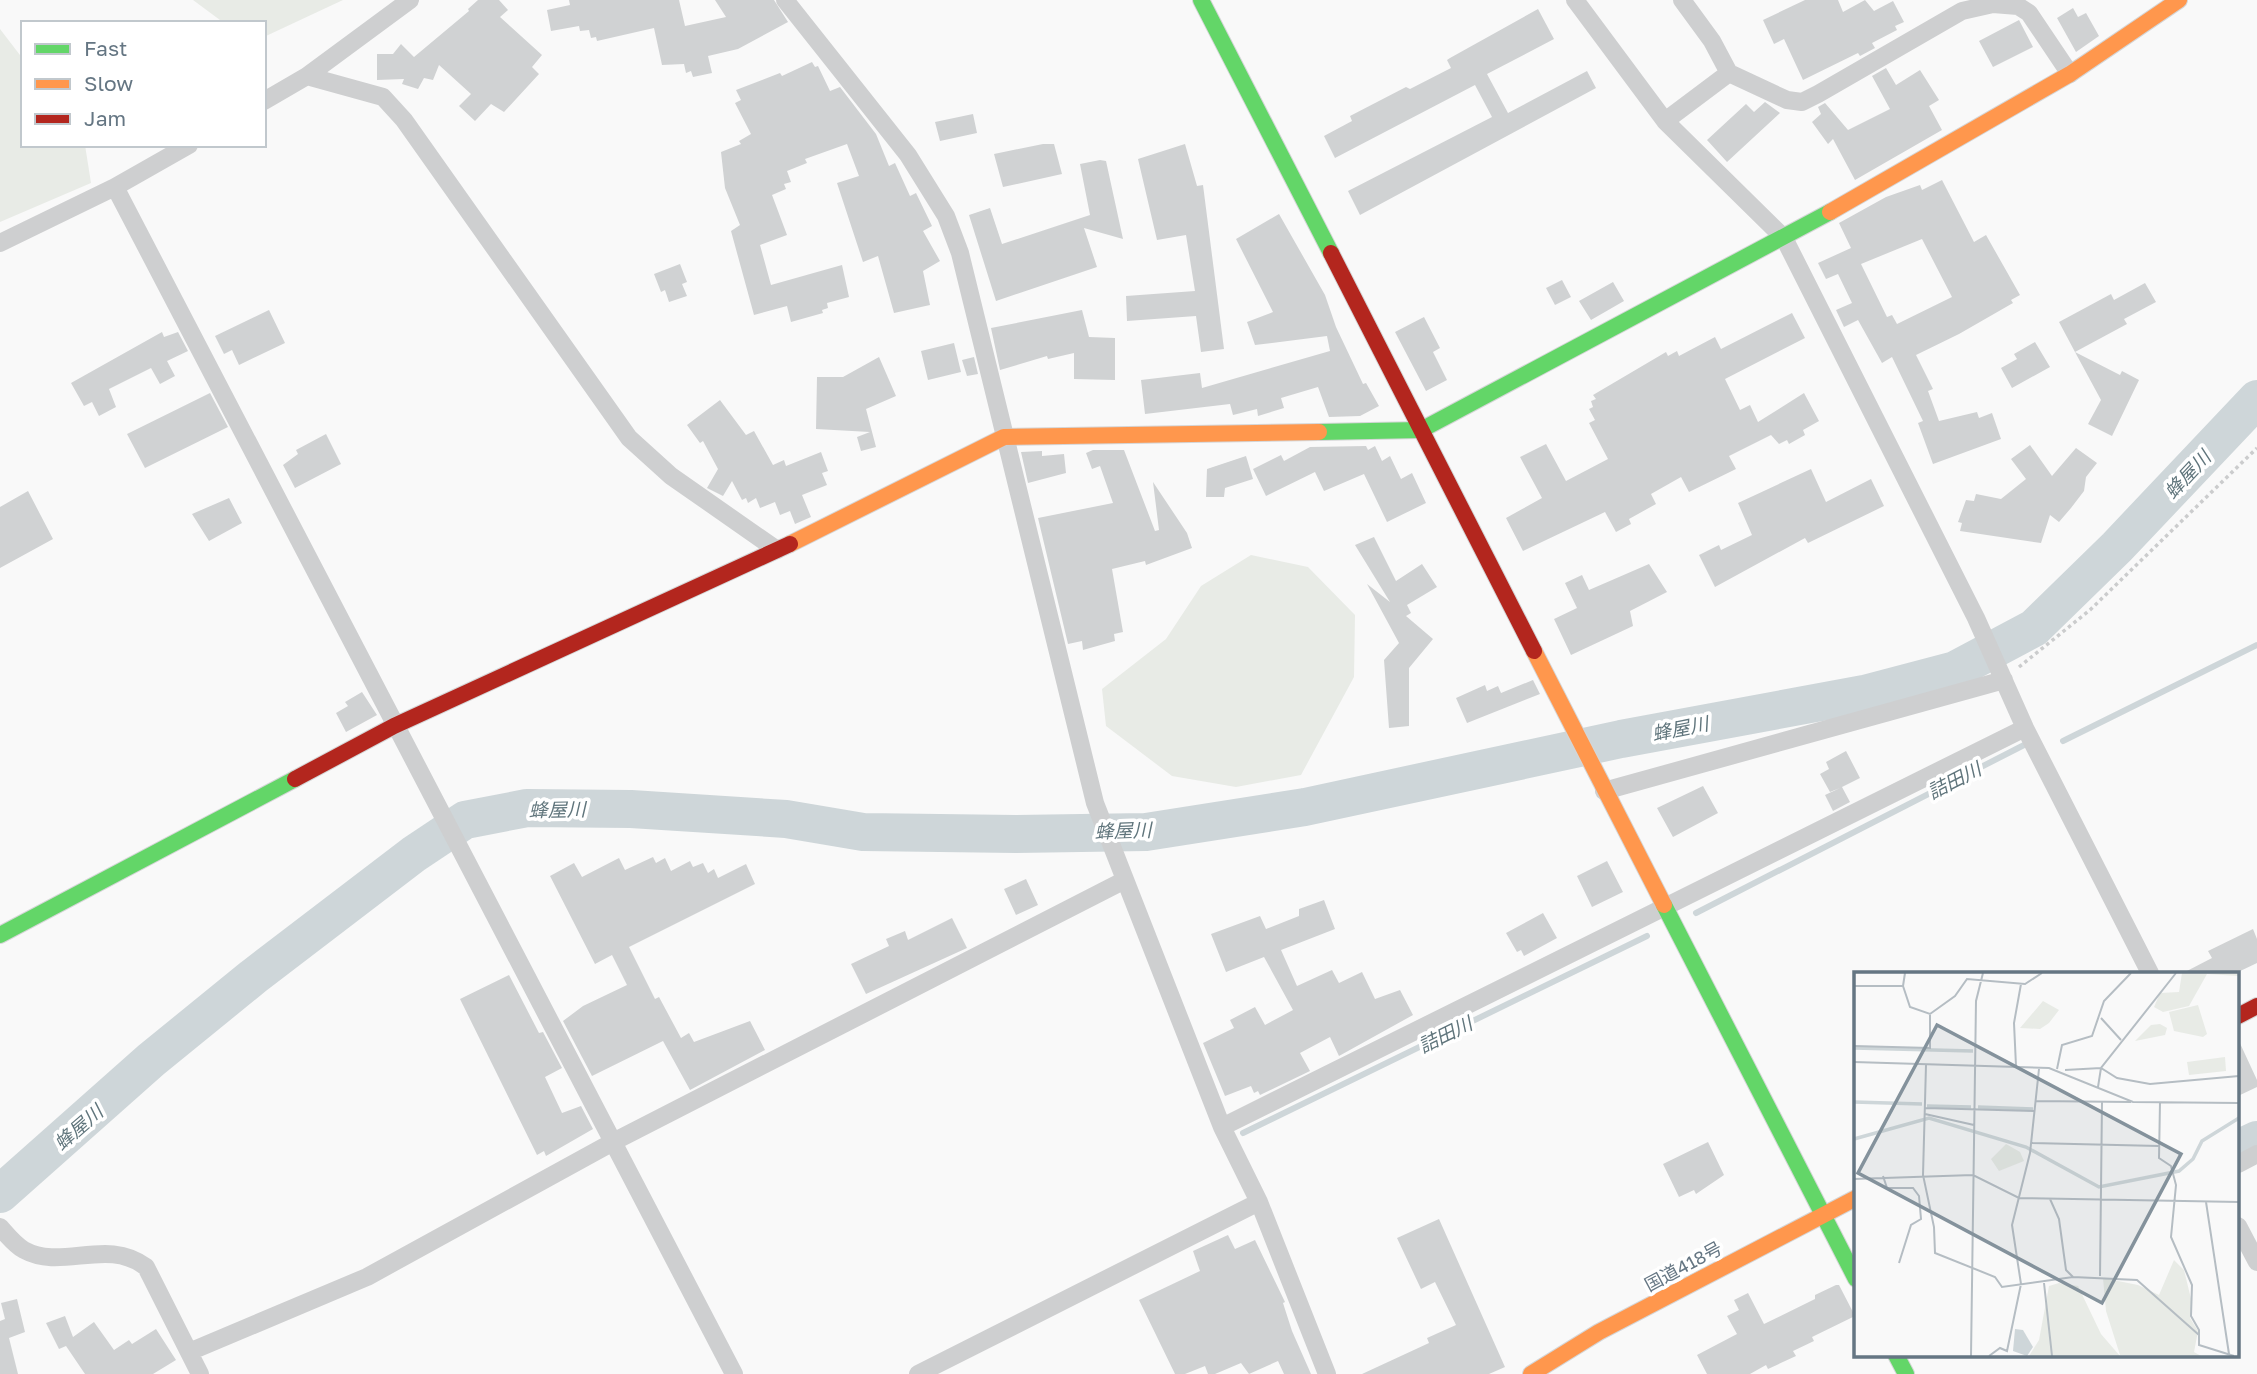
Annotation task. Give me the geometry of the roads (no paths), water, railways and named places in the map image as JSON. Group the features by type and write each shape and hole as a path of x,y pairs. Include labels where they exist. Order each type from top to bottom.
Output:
{"main road":[{"path":"1201,0 1854,1275"},
{"path":"0,935 394,726 777,550 1004,437 1421,430 1784,238 2070,74 2179,0"},
{"path":"2240,1015 2257,1006"},
{"name":"国道418号","path":"1531,1374 1599,1332 1854,1199"},
{"path":"1897,1356 1906,1374"}],"street":[{"path":"266,100 307,76 410,0"},
{"path":"785,0 908,155 947,216 960,253 1095,803 1123,881 1222,1127 1258,1202 1327,1374"},
{"path":"1575,0 1665,121 1784,238 1976,618 2025,728 2149,972"},
{"path":"1682,0 1712,41 1729,73 1787,100 1802,102 1962,11 1993,4 2018,6 2029,13 2070,74"},
{"path":"1665,121 1729,73"},
{"path":"307,76 383,97 404,120 629,438 671,476 777,550"},
{"path":"0,243 115,187 185,147"},
{"path":"115,187 734,1374"},
{"path":"1601,784 2002,674"},
{"path":"1222,1127 2025,728"},
{"path":"189,1352 367,1277 613,1142 1123,881"},
{"path":"2240,1163 2257,1154"},
{"path":"918,1374 1258,1202"},
{"path":"2240,1230 2257,1262"},
{"path":"5,1233 24,1250 43,1256 112,1253 132,1257 146,1267 200,1374"}],"waterway":[{"name":"蜂屋川","path":"0,1194 151,1060 253,977 414,854 465,820 527,808 631,809 786,819 863,832 1146,832 1305,807 1621,739 1864,694 1955,670 2034,628 2117,547 2257,399"},
{"name":"詰田川","path":"2063,741 2257,645"},
{"name":"詰田川","path":"1696,913 2026,744"},
{"name":"詰田川","path":"1243,1133 1647,936"},
{"path":"2240,1148 2257,1140"}]}
